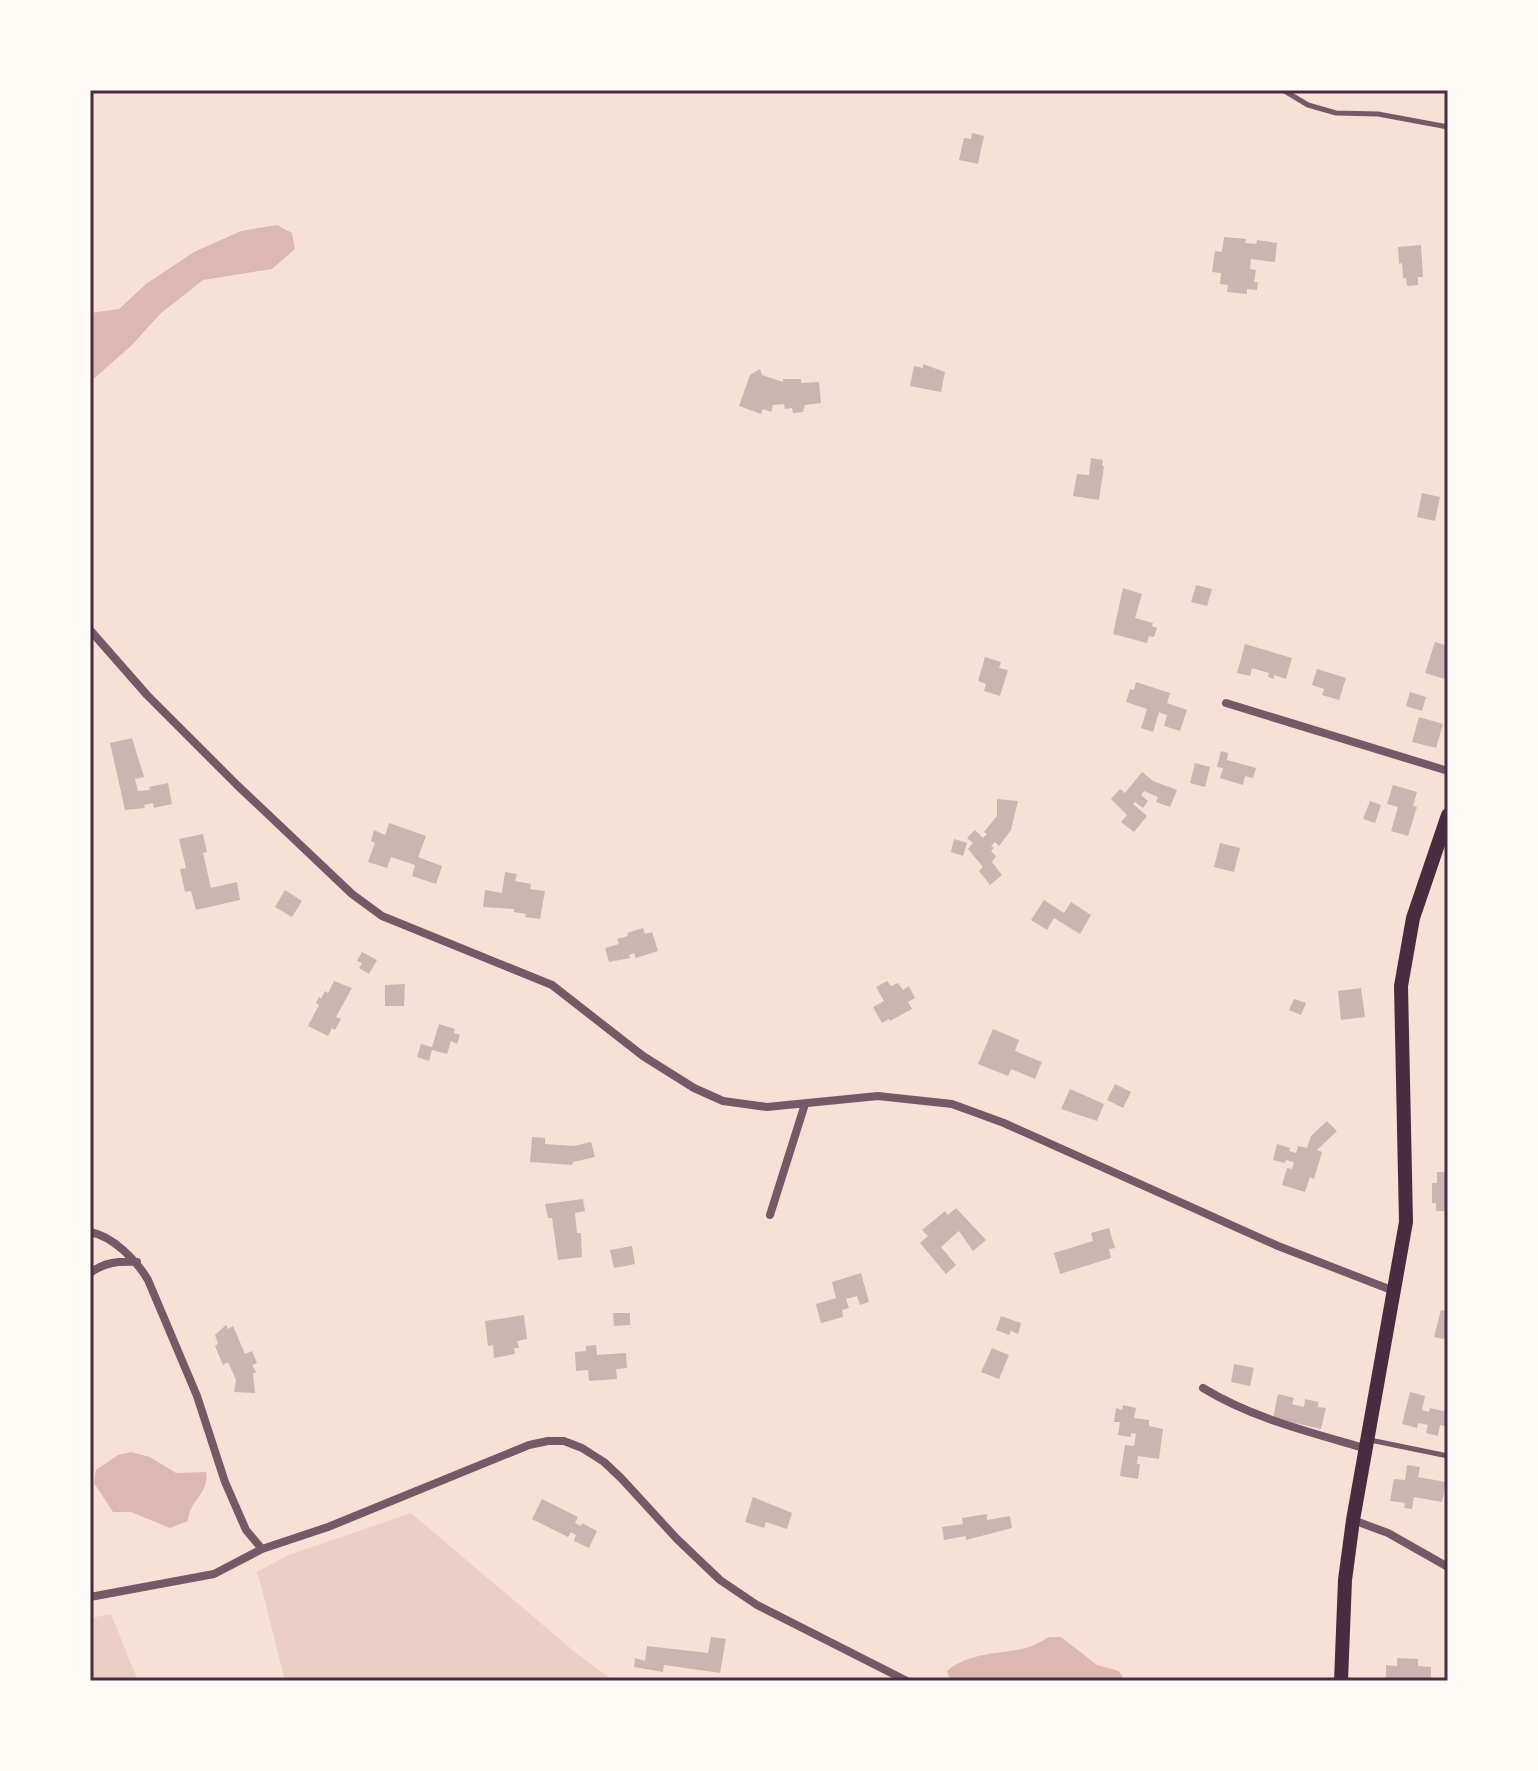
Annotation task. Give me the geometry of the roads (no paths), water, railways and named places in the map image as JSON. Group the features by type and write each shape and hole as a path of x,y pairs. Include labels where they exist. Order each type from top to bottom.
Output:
{"main road":[{"path":"1341,1681 1345,1580 1353,1520 1364,1444 1406,1222 1401,986 1413,918 1448,815"}],"street":[{"path":"90,630 147,695 352,894 382,916 552,985 643,1056 694,1088 723,1101 742,1105 805,1104 878,1096 964,1107 1278,1246 1394,1291"},
{"path":"1226,703 1448,771"},
{"path":"770,1215 805,1104"},
{"path":"90,1232 138,1262 157,1299 197,1396 225,1482 246,1530 262,1549"},
{"path":"90,1273 102,1265 119,1261 138,1262"},
{"path":"1203,1388 1228,1403 1254,1413 1364,1444"},
{"path":"90,1597 214,1574 262,1549 328,1527 529,1445 564,1441 604,1462 700,1563 739,1594 907,1681"},
{"path":"1353,1520 1388,1533 1448,1567"}],"lane":[{"path":"1283,90 1308,105 1336,113 1378,114 1448,127"},
{"path":"1364,1444 1448,1456"}]}
